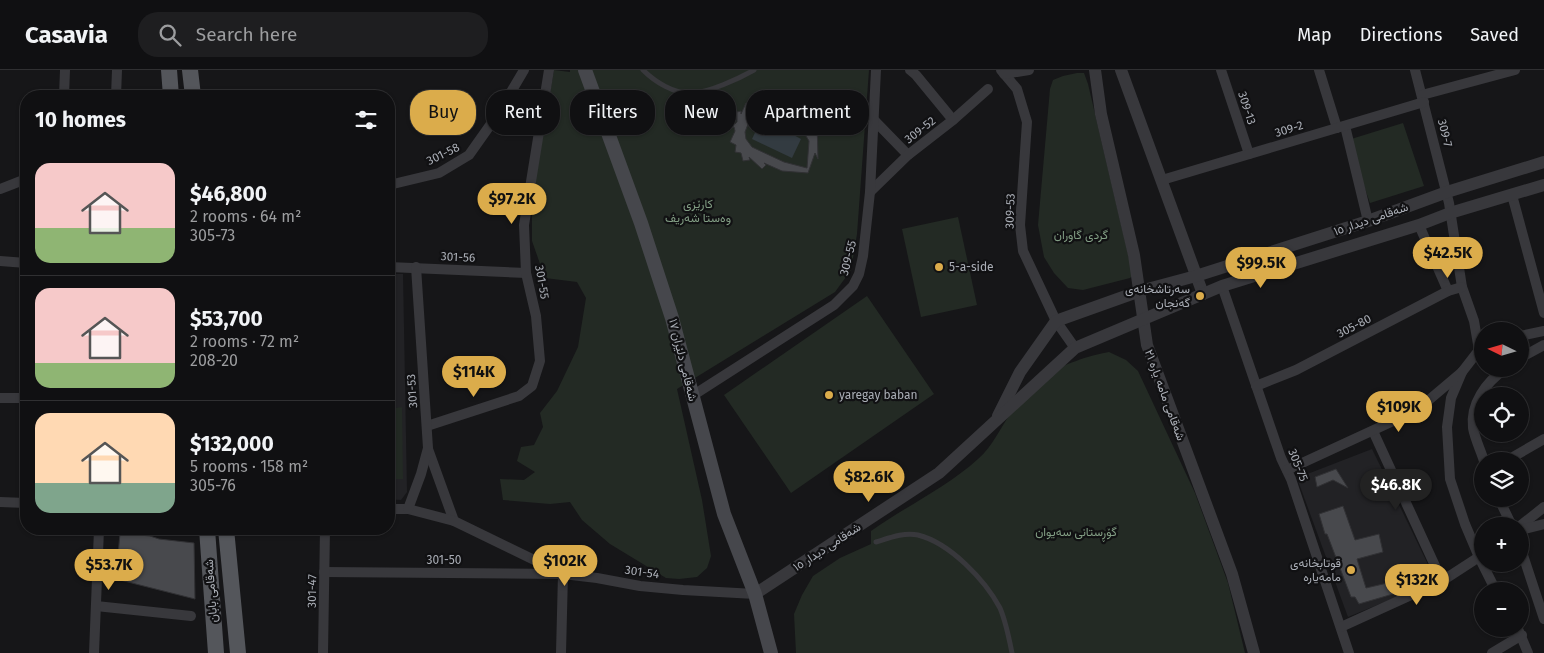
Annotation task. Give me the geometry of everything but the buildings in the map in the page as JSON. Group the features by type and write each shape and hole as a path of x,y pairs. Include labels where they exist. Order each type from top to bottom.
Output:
{"main road":[{"path":"169,70 171,90"},
{"path":"190,70 192,90"},
{"name":"شەقامی دلێران ١٧","path":"585,70 641,223 672,318 724,514 755,594 771,653"},
{"name":"شەقامی بابان","path":"207,535 216,653"},
{"path":"227,535 238,653"}],"street":[{"path":"65,70 65,90"},
{"path":"116,90 117,70"},
{"name":"301-58","path":"395,183 439,172 469,155 498,114 524,70"},
{"name":"301-55","path":"427,426 520,396 532,386 540,361 536,316 526,273 524,225 549,70"},
{"name":"309-55","path":"692,396 834,305 853,286 859,274 863,256 870,192 876,70"},
{"path":"910,70 953,120"},
{"path":"1002,72 1029,70"},
{"name":"شەقامی مامە یارە ٢١","path":"1095,70 1101,114 1134,256 1147,345 1232,574 1254,653"},
{"path":"1121,70 1203,294"},
{"name":"309-13","path":"1221,70 1249,154"},
{"path":"1319,70 1341,127 1368,221"},
{"name":"309-7","path":"1415,70 1449,202 1462,287 1474,322"},
{"name":"309-2","path":"1162,180 1341,127 1508,71"},
{"name":"309-53","path":"1002,72 1017,89 1027,122 1020,225 1023,251 1056,321 1075,348"},
{"name":"309-52","path":"870,192 908,155 953,120 988,88"},
{"path":"873,118 908,155"},
{"name":"شەقامی دیدار ١٥","path":"755,594 939,473 1075,348 1222,286 1419,225 1449,202 1544,162"},
{"path":"0,189 20,181"},
{"name":"شەقامی دیدار ١٥","path":"994,424 1020,372 1056,321 1140,292 1368,221 1449,202 1512,195 1544,185"},
{"path":"1512,195 1544,313"},
{"path":"1419,225 1448,291"},
{"path":"0,261 20,263"},
{"name":"301-56","path":"395,267 526,273"},
{"name":"301-53","path":"408,510 428,448 416,267"},
{"name":"305-75","path":"1222,286 1349,653"},
{"name":"305-80","path":"1256,386 1296,370 1448,291 1462,287"},
{"path":"1529,334 1544,331"},
{"path":"1529,353 1544,345"},
{"path":"1287,470 1417,410 1462,372 1474,358"},
{"path":"1462,372 1451,398 1447,427 1450,479 1465,524 1474,542"},
{"path":"1481,452 1473,427 1475,407 1479,395 1493,378"},
{"path":"0,398 20,398"},
{"path":"1374,431 1442,581"},
{"path":"1522,452 1544,439"},
{"path":"428,448 454,520"},
{"path":"0,502 20,503"},
{"path":"1529,520 1544,507"},
{"name":"301-54","path":"395,509 408,510 454,520 563,574 675,590 755,594"},
{"path":"1529,526 1544,524"},
{"path":"94,653 99,535"},
{"name":"301-47","path":"323,653 325,535"},
{"path":"1341,627 1442,581 1474,560"},
{"name":"301-50","path":"324,572 563,574"},
{"path":"1529,572 1544,618"},
{"path":"561,653 563,574"},
{"path":"96,606 190,616"},
{"path":"1492,653 1513,637"},
{"path":"1522,637 1528,653"}],"lane":[{"path":"644,70 651,78 675,91 693,94 727,84 754,70"},
{"path":"876,542 900,535 917,535 946,549 968,566 984,584 1000,609 1012,653"}],"shaded area":[{"path":"754,135 794,135 801,139 792,158 752,139"},
{"path":"395,274 403,274 407,492 401,500 395,500"},
{"path":"1372,449 1436,581 1348,617 1297,478"}],"green space":[{"name":"کارێزی وەستا شەریف","path":"554,70 570,72 570,70 869,70 868,90 746,90 746,135 864,135 857,234 851,270 835,292 677,389 702,500 711,556 707,568 697,577 666,578 610,544 582,520 570,502 550,504 503,500 500,479 524,480 535,472 517,461 521,447 534,445 543,427 540,413 557,391 578,347 586,298 577,282 545,278 532,241 532,200 543,135 560,135 560,90 551,90"},
{"name":"گردی گاوران","path":"1077,73 1084,73 1088,84 1133,275 1130,278 1083,290 1068,288 1054,273 1044,257 1038,225 1050,89 1053,80"},
{"path":"1403,123 1424,186 1370,203 1348,140"},
{"name":"5-a-side","path":"958,217 977,305 921,317 902,229"},
{"name":"yaregay baban","path":"867,296 934,394 791,493 724,395"},
{"name":"گۆڕستانی سەیوان","path":"1109,352 1126,360 1138,371 1195,493 1228,583 1245,653 796,653 794,614 813,576 840,558 871,544 871,531 953,479 978,459 992,443 1011,413 1045,377 1059,368 1076,361"},
{"path":"402,407 403,479 395,479 395,408"}],"place":[{"name":"5-a-side","path":"939,267"},
{"name":"سەرتاشخانەی گەنجان","path":"1200,296"},
{"name":"yaregay baban","path":"829,395"},
{"name":"قوتابخانەی مامەیارە","path":"1351,570"}]}
